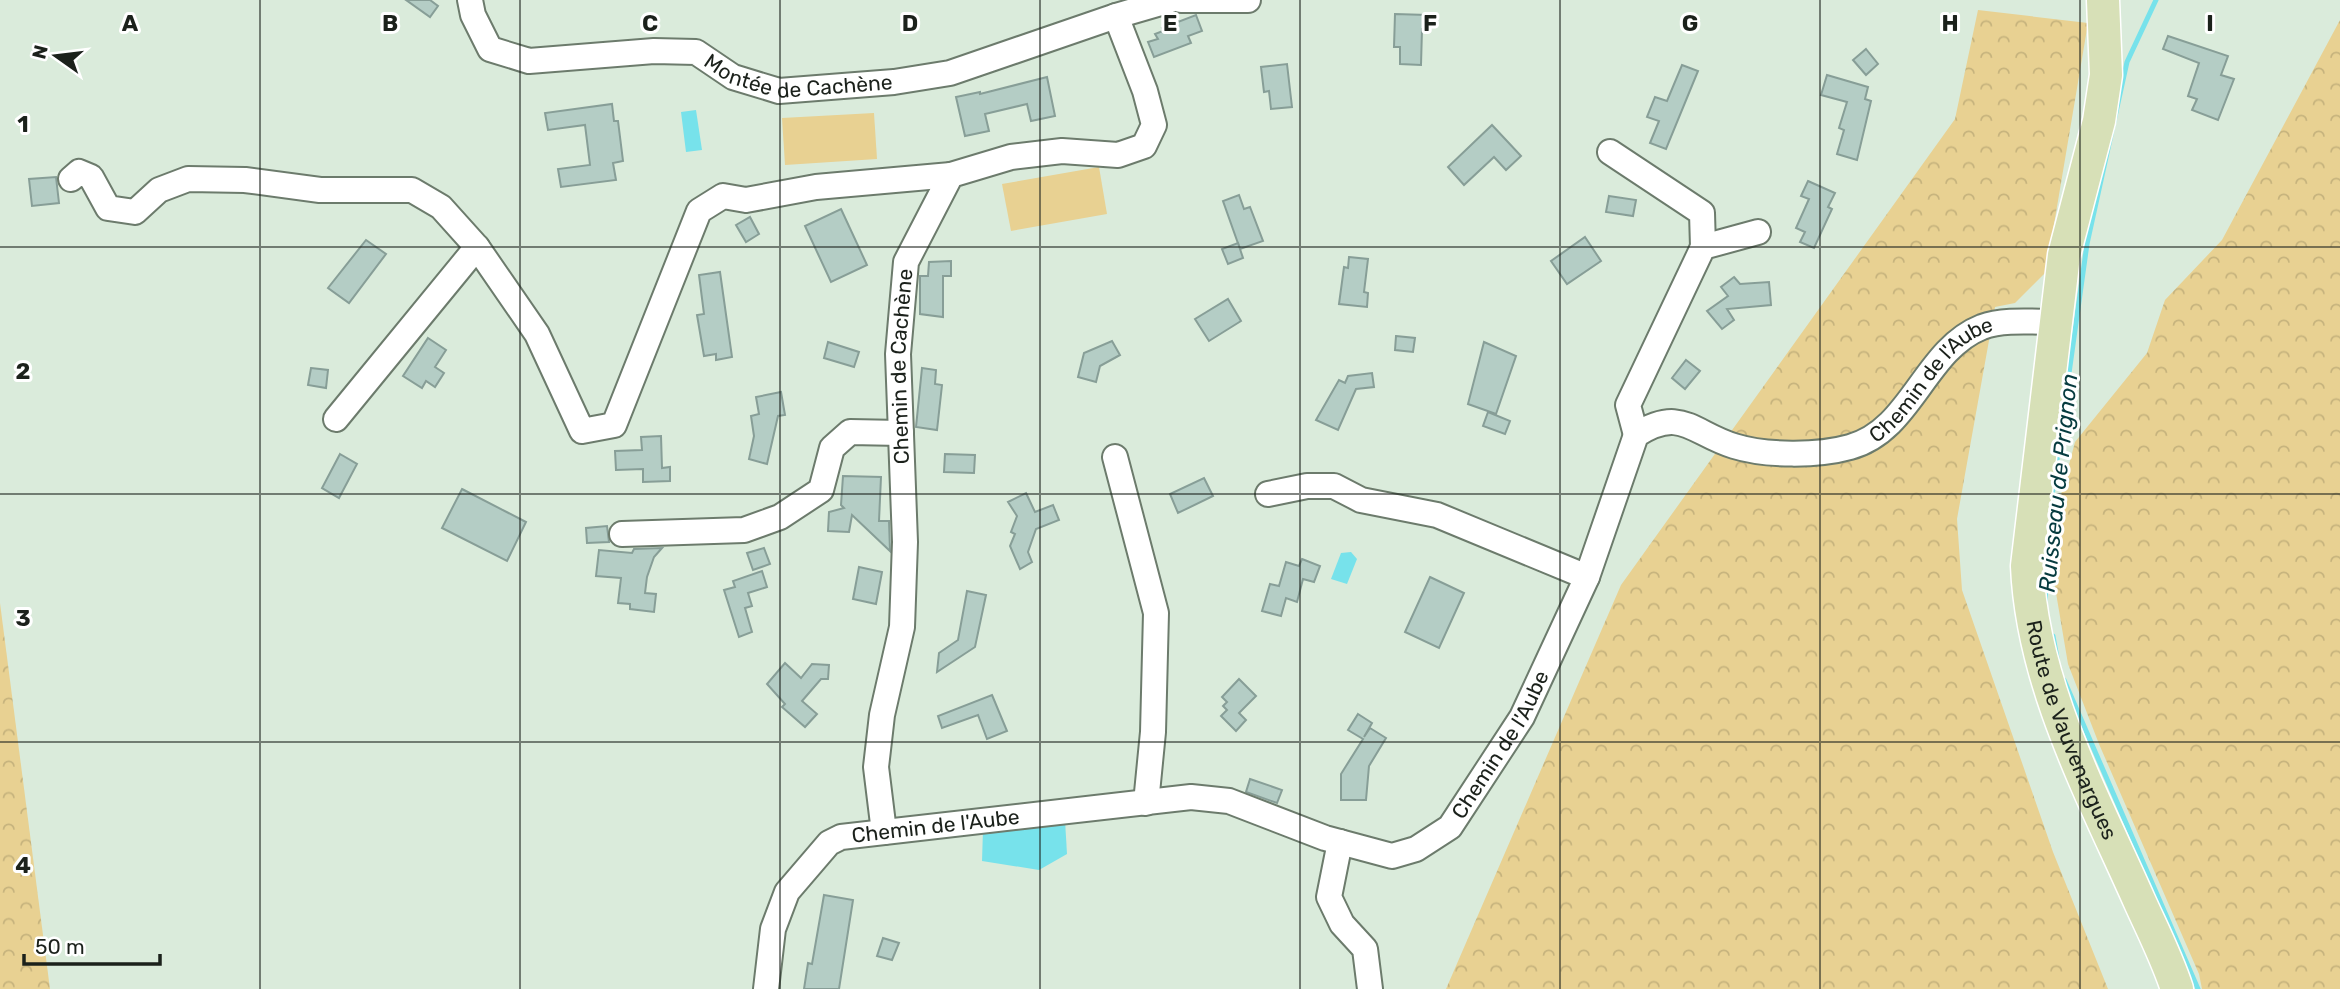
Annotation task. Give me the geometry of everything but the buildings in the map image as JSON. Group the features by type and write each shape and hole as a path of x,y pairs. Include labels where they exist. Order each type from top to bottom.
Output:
{"main road":[{"name":"Route de Vauvenargues","path":"2103,0 2106,75 2101,108 2064,255 2027,566 2034,635 2051,692 2089,788 2176,989"}],"street":[{"name":"Montée de Cachène","path":"470,0 473,15 490,49 529,61 654,51 696,52 733,77 779,91 894,82 950,73 1116,16"},
{"path":"71,179 79,172 90,177 108,208 123,212 135,212 159,190 188,179 245,180 320,190 412,190 441,207 477,247 537,334 582,431 614,425 699,211 723,197 746,200 788,191 951,175 1010,157 1062,151 1118,155 1144,146 1154,125 1145,92 1116,16 1171,0"},
{"path":"1181,0 1248,0"},
{"path":"1610,152 1702,213 1703,247 1628,405 1636,435"},
{"name":"Chemin de Cachène","path":"884,832 876,767 882,715 902,627 905,542 898,354 906,262 951,175"},
{"path":"1703,247 1758,232"},
{"path":"336,419 477,247"},
{"name":"Chemin de l'Aube","path":"766,989 774,929 787,892 835,838 1191,797 1229,801 1340,842 1392,856 1416,849 1450,827 1522,717 1587,577 1636,435 1657,422 1678,421 1735,446 1786,454 1852,447 1891,424 1955,342 1982,327 2005,322 2056,322"},
{"path":"622,534 744,530 780,517 821,490 832,448 850,432 901,433"},
{"path":"1115,457 1156,613 1153,732 1146,803"},
{"path":"1268,494 1307,486 1334,486 1361,500 1437,515 1587,577"},
{"path":"1340,842 1329,897 1342,924 1365,948 1370,989"}],"green space":[{"path":"1978,10 2088,23 2046,272 2015,303 1995,307 1957,519 1962,590 2053,852 2108,989 1446,989 1621,585 1955,119"},
{"path":"2340,20 2340,989 2202,989 2199,974 2099,744 2068,664 2055,587 2061,495 2075,442 2147,353 2165,300 2222,240"},
{"path":"874,113 877,159 785,165 782,118"},
{"path":"1099,167 1107,214 1011,231 1002,184"},
{"path":"0,603 50,989 0,989"}],"water":[{"path":"696,110 702,150 686,152 681,112"},
{"path":"1351,552 1357,559 1347,584 1331,579 1341,553"},
{"path":"1065,820 1067,854 1039,870 982,861 983,830"}],"waterway":[{"name":"Ruisseau de Prignon","path":"2045,603 2050,510 2087,244 2127,62 2156,0"},
{"name":"Ruisseau de Prignon","path":"2053,636 2057,658"},
{"name":"Ruisseau de Prignon","path":"2064,680 2198,989"}]}
